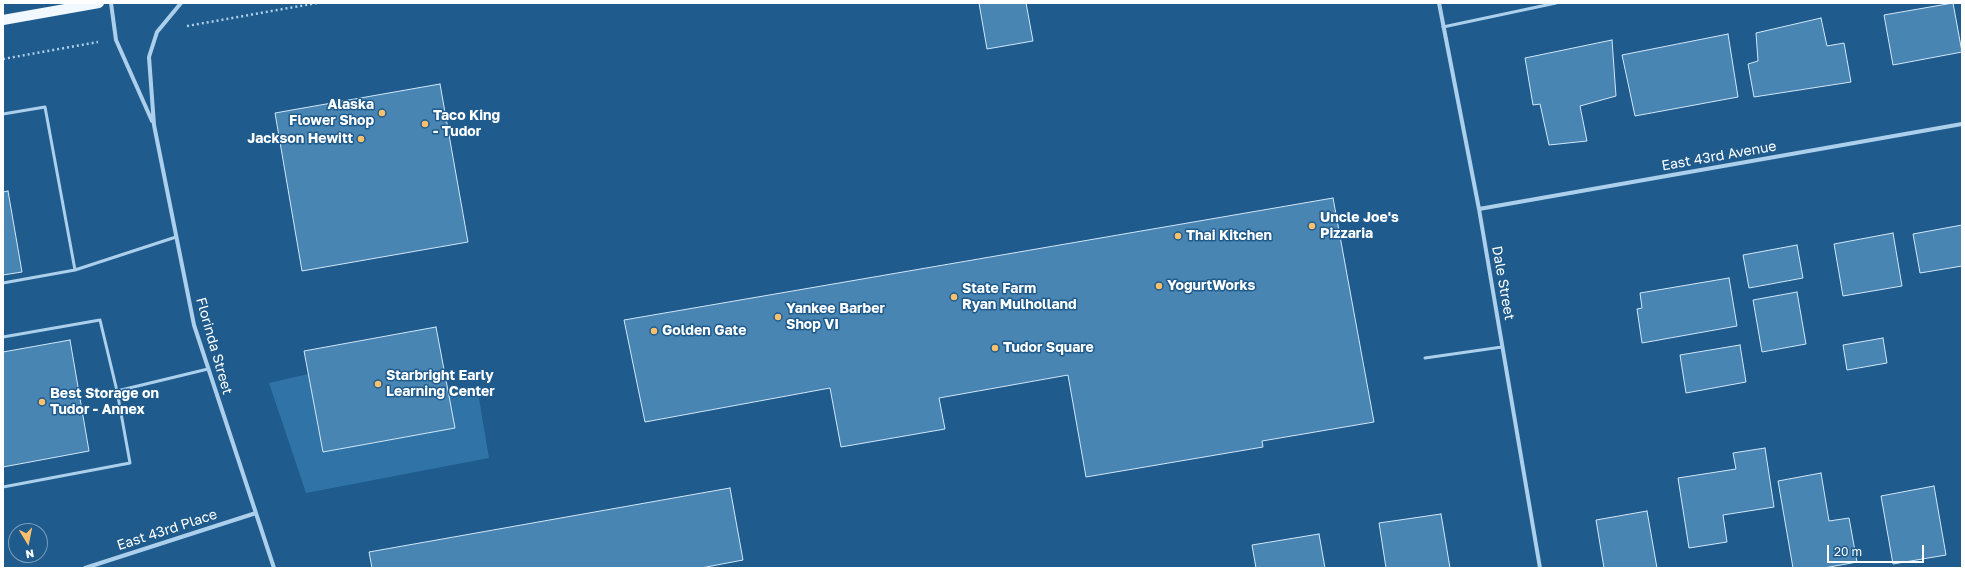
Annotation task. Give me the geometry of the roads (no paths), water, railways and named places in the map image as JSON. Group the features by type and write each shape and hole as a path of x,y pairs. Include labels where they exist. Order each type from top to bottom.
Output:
{"main road":[{"path":"3,20 99,3"}],"street":[{"name":"Florinda Street","path":"111,3 116,40 154,125"},
{"name":"Florinda Street","path":"181,3 157,32 149,57 154,125 194,325 274,568"},
{"name":"Dale Street","path":"1439,3 1479,209 1540,568"},
{"name":"East 43rd Avenue","path":"1479,209 1962,124"},
{"name":"East 43rd Place","path":"85,568 256,513"}],"lane":[{"path":"1443,27 1556,3"},
{"path":"3,114 45,107 75,270"},
{"path":"3,283 75,270 176,237"},
{"path":"3,337 100,320 117,391 130,463 3,487"},
{"path":"1425,358 1502,346"},
{"path":"117,391 208,369"}],"place":[{"name":"Alaska Flower Shop","path":"382,113"},
{"name":"Taco King - Tudor","path":"425,124"},
{"name":"Jackson Hewitt","path":"361,139"},
{"name":"Uncle Joe's Pizzaria","path":"1312,226"},
{"name":"Thai Kitchen","path":"1178,236"},
{"name":"YogurtWorks","path":"1159,286"},
{"name":"State Farm Ryan Mulholland","path":"954,297"},
{"name":"Yankee Barber Shop VI","path":"778,317"},
{"name":"Golden Gate","path":"654,331"},
{"name":"Tudor Square","path":"995,348"},
{"name":"Starbright Early Learning Center","path":"378,384"},
{"name":"Best Storage on Tudor - Annex","path":"42,402"}]}
